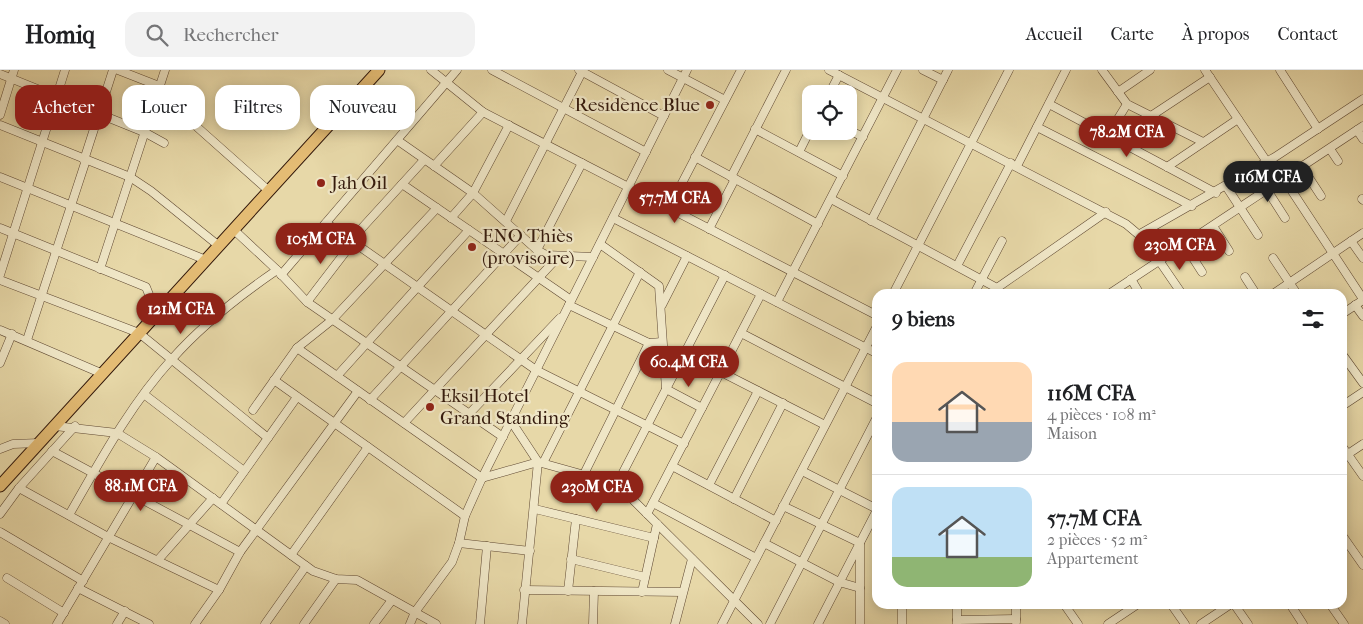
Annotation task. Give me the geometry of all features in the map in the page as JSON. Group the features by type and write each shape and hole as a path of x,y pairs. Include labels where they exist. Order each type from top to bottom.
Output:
{"highway":[{"path":"0,486 380,70"}],"street":[{"path":"0,115 14,70"},
{"path":"60,85 65,70"},
{"path":"109,85 114,70"},
{"path":"118,70 156,85"},
{"path":"158,85 165,70"},
{"path":"431,70 483,112 872,313"},
{"path":"69,515 117,433 172,359 222,310 279,272 326,223 457,70"},
{"path":"492,70 646,152"},
{"path":"594,78 599,70"},
{"path":"668,70 725,100"},
{"path":"410,624 415,612 452,562 459,543 465,516 482,478 687,70"},
{"path":"669,208 741,70"},
{"path":"709,229 755,129 786,70"},
{"path":"777,302 897,70"},
{"path":"923,70 943,80"},
{"path":"871,220 948,70"},
{"path":"896,289 1009,70"},
{"path":"957,266 1037,127 1066,70"},
{"path":"1102,70 1127,104 1203,142"},
{"path":"1118,92 1150,70"},
{"path":"1280,70 1318,129"},
{"path":"506,221 564,108 580,71 664,116"},
{"path":"831,85 833,72 1106,212 1140,234 1179,289"},
{"path":"1151,116 1208,73 1267,162"},
{"path":"0,74 29,85"},
{"path":"1140,234 1216,193 1363,99"},
{"path":"1049,104 1216,193"},
{"path":"1108,135 1127,104"},
{"path":"434,166 483,112"},
{"path":"112,119 144,132 164,143"},
{"path":"1167,167 1238,119"},
{"path":"0,125 130,177 151,191 219,246"},
{"path":"451,218 473,193 509,125"},
{"path":"1037,127 1192,206"},
{"path":"1116,289 1284,180 1360,128 1363,139"},
{"path":"755,129 843,176"},
{"path":"0,275 45,130"},
{"path":"27,340 94,130"},
{"path":"200,130 269,191"},
{"path":"100,268 144,132"},
{"path":"857,134 863,137"},
{"path":"398,140 473,193 546,256 593,257"},
{"path":"799,152 805,140"},
{"path":"1330,149 1338,161"},
{"path":"695,157 818,224"},
{"path":"306,302 352,241 424,160"},
{"path":"537,250 582,163"},
{"path":"1302,167 1321,196"},
{"path":"0,177 206,260"},
{"path":"1284,180 1363,299 1347,311"},
{"path":"402,184 503,253 570,303 649,343 662,342"},
{"path":"1226,186 1258,235"},
{"path":"1267,190 1286,218"},
{"path":"831,199 997,288 1106,212"},
{"path":"253,410 297,348 332,320 437,208"},
{"path":"613,218 872,351"},
{"path":"326,223 536,370 684,444"},
{"path":"1213,226 1229,250"},
{"path":"0,228 146,287 149,292 151,320"},
{"path":"234,230 279,272 306,302 503,437"},
{"path":"338,376 469,230"},
{"path":"1280,289 1363,233"},
{"path":"370,400 520,235"},
{"path":"977,289 1002,241"},
{"path":"1351,241 1363,258"},
{"path":"600,244 659,286 666,389"},
{"path":"1184,244 1202,272"},
{"path":"660,309 687,256"},
{"path":"404,424 558,257"},
{"path":"1273,258 1293,289"},
{"path":"522,624 524,590 541,462 580,391 640,272"},
{"path":"617,484 724,275"},
{"path":"1245,277 1253,289"},
{"path":"1130,279 1137,289"},
{"path":"0,280 139,333 268,438"},
{"path":"647,514 761,294"},
{"path":"1356,305 1363,316"},
{"path":"469,414 520,358 565,313"},
{"path":"0,330 27,340 102,374"},
{"path":"741,333 872,401"},
{"path":"0,363 12,334"},
{"path":"722,624 872,335"},
{"path":"584,474 649,343"},
{"path":"297,348 482,478 541,462 617,484 758,624"},
{"path":"1347,361 1363,383"},
{"path":"721,372 825,425"},
{"path":"274,380 465,516"},
{"path":"666,389 702,408"},
{"path":"195,624 219,590 240,552 358,391"},
{"path":"708,485 758,391"},
{"path":"1347,403 1363,392"},
{"path":"145,395 244,471"},
{"path":"221,504 297,397"},
{"path":"734,498 783,403"},
{"path":"511,420 541,462"},
{"path":"55,426 75,426 117,433 156,457 313,571 336,579 357,580 436,624"},
{"path":"0,514 19,488 75,426"},
{"path":"770,624 872,427"},
{"path":"0,449 14,444 39,443"},
{"path":"1363,444 1348,454 1363,476"},
{"path":"291,555 368,447"},
{"path":"52,450 240,552"},
{"path":"57,624 156,457"},
{"path":"672,466 776,521"},
{"path":"802,471 872,506"},
{"path":"19,488 108,537 219,590"},
{"path":"158,560 213,498"},
{"path":"653,503 756,558"},
{"path":"783,506 860,543"},
{"path":"535,509 654,538"},
{"path":"568,591 576,519"},
{"path":"818,624 872,520"},
{"path":"642,592 657,524"},
{"path":"0,532 80,584 149,624"},
{"path":"1347,542 1363,565"},
{"path":"459,543 530,551"},
{"path":"764,543 839,582 860,588"},
{"path":"860,543 860,624"},
{"path":"480,624 487,546"},
{"path":"571,559 645,577"},
{"path":"675,624 692,559"},
{"path":"265,624 306,566"},
{"path":"7,578 64,613"},
{"path":"304,624 336,579"},
{"path":"524,590 682,592"},
{"path":"592,624 594,592"},
{"path":"374,624 392,600"},
{"path":"902,609 902,624"},
{"path":"957,609 957,622 1016,621"},
{"path":"1068,609 1078,624"},
{"path":"1108,624 1129,609"},
{"path":"1174,609 1185,624"},
{"path":"1203,623 1224,609"},
{"path":"1236,609 1248,624"},
{"path":"1293,609 1303,624"},
{"path":"1334,609 1344,624"},
{"path":"117,624 125,611"},
{"path":"0,621 5,624"}],"place":[{"name":"Residence Blue","path":"710,105"},
{"name":"Jah Oil","path":"321,183"},
{"name":"ENO Thiès (provisoire)","path":"472,247"},
{"name":"Eksil Hotel Grand Standing","path":"430,407"}]}
